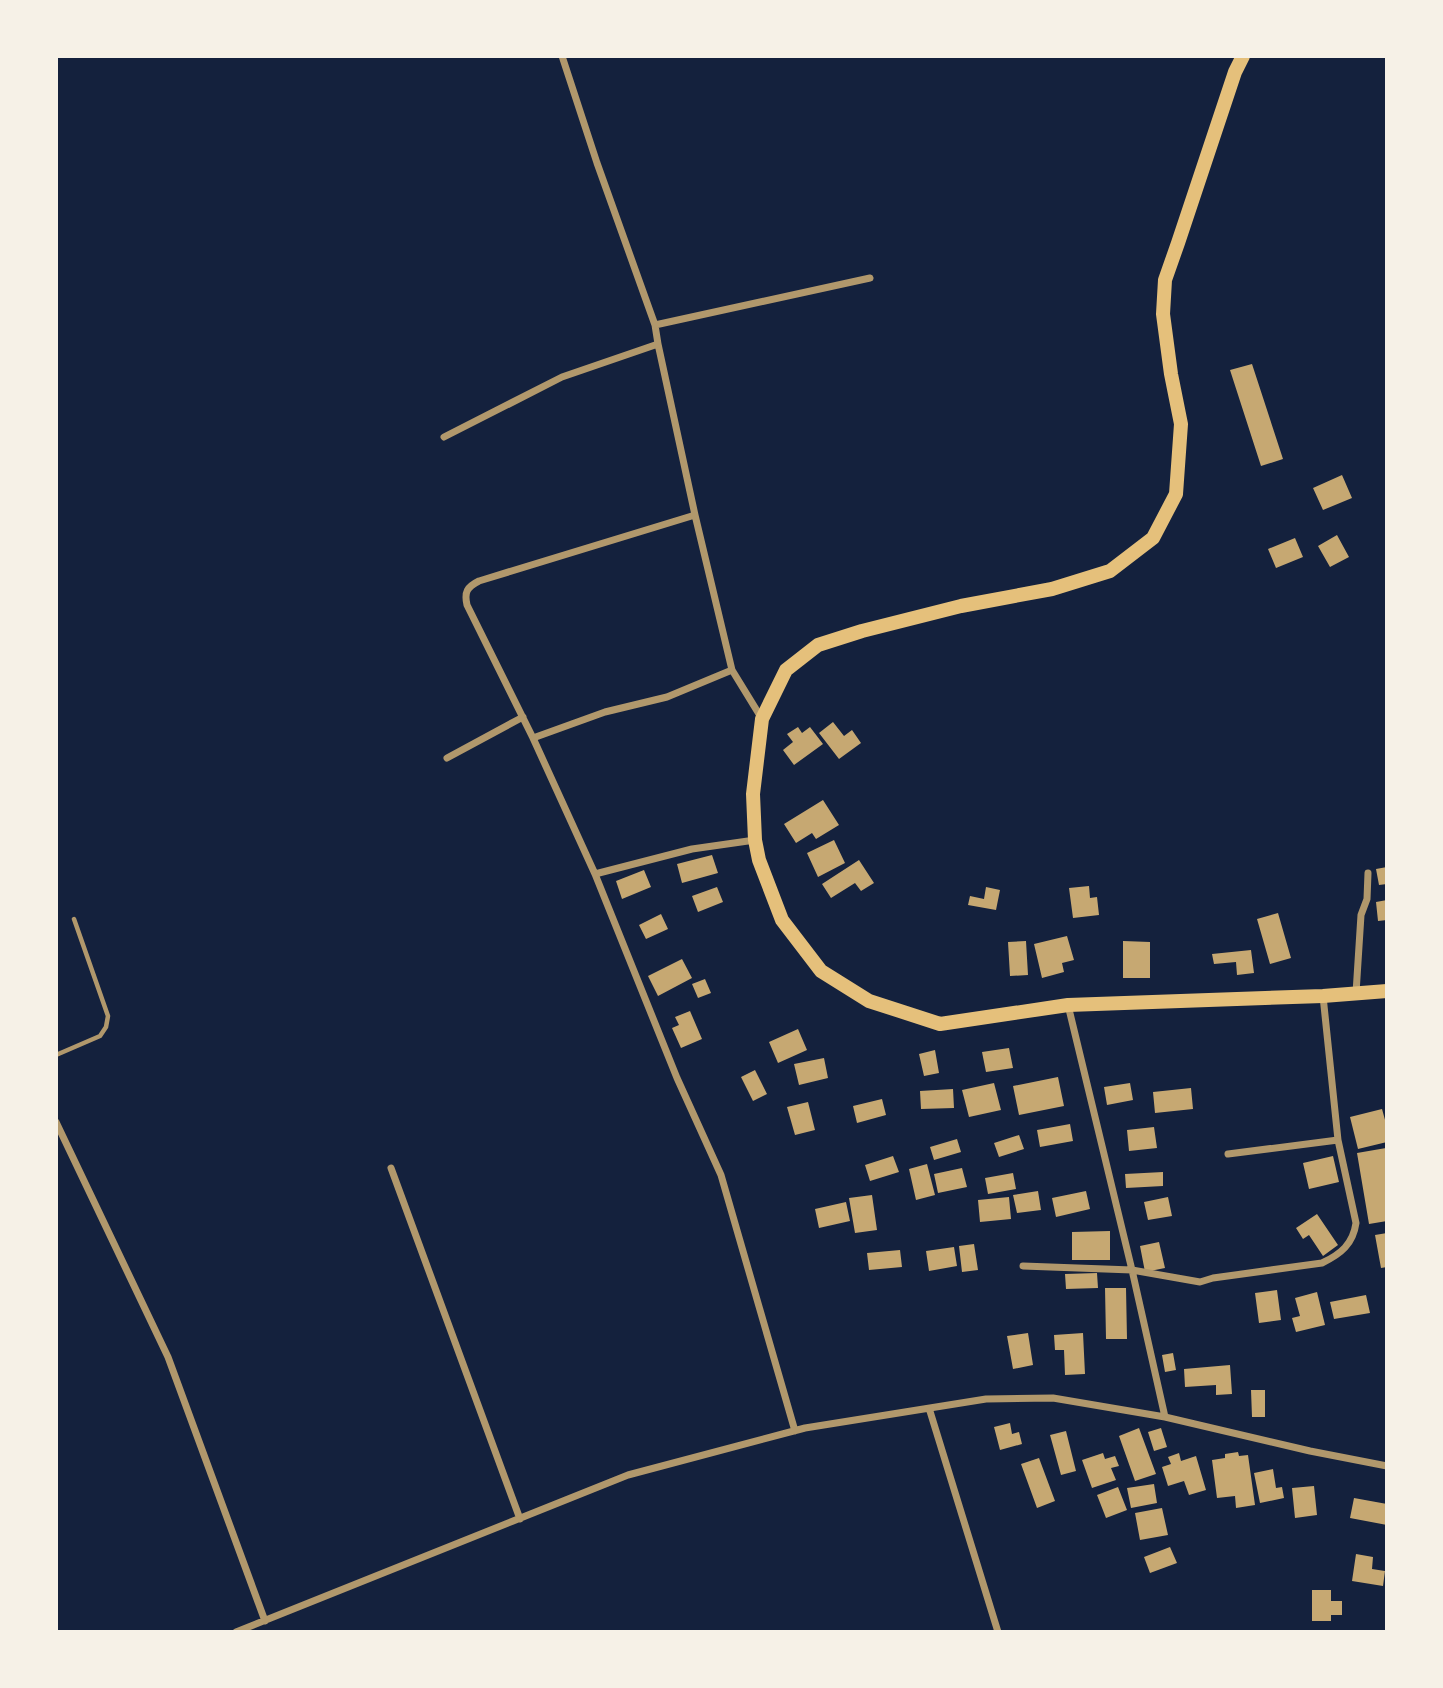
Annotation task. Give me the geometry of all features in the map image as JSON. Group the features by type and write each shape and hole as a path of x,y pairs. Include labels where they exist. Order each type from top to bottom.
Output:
{"main road":[{"path":"1243,56 1165,279 1163,314 1181,424 1176,494 1153,538 1110,570 1075,582 1052,589 961,606 818,645 786,670 762,719 753,794 755,840 759,860 782,920 821,971 869,1000 940,1024 1068,1005 1323,996 1387,991"}],"street":[{"path":"562,56 655,325 695,515 732,670 762,719"},
{"path":"655,325 870,278"},
{"path":"444,437 562,377 658,344"},
{"path":"695,515 479,581 467,589 465,595 467,605 533,738 595,874 677,1078 721,1175 794,1431"},
{"path":"533,738 605,712 667,697 732,670"},
{"path":"447,758 523,718"},
{"path":"595,874 692,849 755,840"},
{"path":"1356,993 1361,915 1367,899 1368,873"},
{"path":"1023,1266 1132,1270 1200,1282 1322,1262 1343,1250 1350,1242 1356,1223 1338,1140 1323,996"},
{"path":"1068,1005 1165,1416"},
{"path":"56,1122 168,1357 265,1621"},
{"path":"1228,1154 1338,1140"},
{"path":"391,1168 520,1519"},
{"path":"236,1632 628,1475 794,1431 986,1399 1053,1398 1165,1416 1310,1451 1387,1466"},
{"path":"929,1408 998,1632"}],"lane":[{"path":"56,1055 100,1036 106,1027 108,1016 74,919"}],"building":[{"path":"1252,364 1283,459 1261,466 1230,370"},
{"path":"1342,475 1352,498 1323,510 1313,488"},
{"path":"1337,535 1349,557 1330,567 1318,546"},
{"path":"1295,538 1303,557 1276,568 1268,549"},
{"path":"833,722 844,736 852,730 861,743 839,759 819,733"},
{"path":"798,727 802,733 810,727 823,744 794,765 783,750 793,742 787,734"},
{"path":"823,800 839,825 816,839 812,833 796,843 784,824"},
{"path":"834,840 845,863 818,877 807,853"},
{"path":"712,855 718,873 682,883 677,864"},
{"path":"859,860 874,883 861,891 855,883 831,898 822,884"},
{"path":"1387,867 1387,884 1379,885 1376,869"},
{"path":"644,870 651,887 622,899 616,881"},
{"path":"1089,886 1090,898 1097,897 1099,915 1073,918 1069,888"},
{"path":"717,887 723,902 698,912 692,896"},
{"path":"986,887 1000,890 996,910 968,905 970,896 984,899"},
{"path":"1387,900 1387,920 1378,921 1376,902"},
{"path":"1278,913 1291,958 1270,964 1257,919"},
{"path":"661,914 668,929 646,939 639,925"},
{"path":"1067,936 1074,960 1062,963 1064,972 1042,978 1034,944"},
{"path":"1026,941 1028,975 1010,976 1008,942"},
{"path":"1123,941 1150,942 1150,978 1123,978"},
{"path":"1251,950 1254,973 1237,975 1236,962 1214,964 1212,954"},
{"path":"682,959 692,978 658,996 648,976"},
{"path":"705,979 711,993 698,998 692,984"},
{"path":"690,1011 702,1039 681,1048 672,1028 679,1025 675,1017"},
{"path":"798,1029 807,1050 778,1063 769,1042"},
{"path":"1009,1048 1013,1068 986,1072 982,1052"},
{"path":"935,1050 939,1073 924,1076 919,1054"},
{"path":"824,1058 828,1078 799,1085 794,1064"},
{"path":"755,1070 767,1094 753,1101 741,1077"},
{"path":"1058,1077 1064,1106 1019,1115 1013,1086"},
{"path":"994,1083 1001,1110 969,1117 962,1090"},
{"path":"1130,1083 1133,1100 1107,1105 1104,1087"},
{"path":"1191,1088 1193,1109 1155,1113 1153,1092"},
{"path":"953,1089 954,1108 921,1109 920,1091"},
{"path":"882,1099 886,1115 857,1123 853,1106"},
{"path":"808,1102 815,1130 795,1135 787,1107"},
{"path":"1382,1109 1387,1127 1387,1142 1358,1149 1350,1117"},
{"path":"1070,1124 1073,1141 1040,1147 1037,1130"},
{"path":"1154,1127 1157,1148 1129,1151 1127,1130"},
{"path":"1019,1135 1024,1149 999,1157 994,1143"},
{"path":"957,1139 961,1152 934,1160 930,1147"},
{"path":"1386,1148 1387,1221 1369,1224 1357,1153"},
{"path":"893,1156 899,1172 870,1181 865,1165"},
{"path":"1333,1156 1339,1182 1309,1189 1303,1163"},
{"path":"927,1164 935,1195 916,1200 909,1169"},
{"path":"962,1168 967,1187 938,1193 934,1174"},
{"path":"1163,1172 1163,1186 1126,1188 1125,1174"},
{"path":"1013,1173 1016,1189 988,1194 985,1178"},
{"path":"1038,1191 1041,1210 1017,1213 1013,1195"},
{"path":"1086,1191 1090,1209 1056,1217 1052,1198"},
{"path":"872,1195 877,1230 855,1233 849,1198"},
{"path":"1009,1197 1011,1219 980,1222 978,1200"},
{"path":"1168,1197 1172,1216 1148,1220 1144,1202"},
{"path":"846,1202 850,1221 819,1228 815,1209"},
{"path":"1317,1214 1338,1245 1323,1256 1309,1235 1303,1239 1296,1228"},
{"path":"1110,1231 1110,1260 1072,1260 1072,1232"},
{"path":"1387,1233 1387,1267 1381,1268 1375,1235"},
{"path":"1159,1242 1165,1268 1145,1272 1140,1246"},
{"path":"974,1244 978,1270 962,1272 959,1246"},
{"path":"954,1247 957,1266 929,1271 926,1251"},
{"path":"900,1250 902,1267 869,1270 867,1253"},
{"path":"1097,1273 1098,1288 1066,1289 1065,1274"},
{"path":"1105,1288 1126,1288 1127,1339 1106,1339"},
{"path":"1277,1290 1281,1320 1259,1323 1255,1293"},
{"path":"1317,1292 1325,1325 1296,1332 1292,1318 1300,1316 1295,1298"},
{"path":"1366,1295 1370,1313 1334,1319 1330,1302"},
{"path":"1028,1333 1033,1365 1013,1369 1007,1336"},
{"path":"1083,1333 1085,1374 1065,1375 1064,1350 1055,1350 1054,1335"},
{"path":"1173,1353 1176,1370 1165,1372 1162,1355"},
{"path":"1230,1365 1232,1394 1216,1395 1216,1385 1185,1387 1184,1369"},
{"path":"1251,1390 1265,1390 1265,1417 1252,1417"},
{"path":"1010,1423 1012,1434 1019,1432 1022,1444 1000,1450 994,1427"},
{"path":"1139,1428 1156,1474 1135,1481 1119,1436"},
{"path":"1161,1428 1167,1447 1154,1451 1148,1432"},
{"path":"1066,1431 1076,1471 1061,1475 1050,1435"},
{"path":"1238,1452 1239,1456 1248,1455 1255,1505 1236,1508 1235,1496 1217,1498 1212,1460"},
{"path":"1103,1453 1105,1459 1115,1456 1119,1466 1111,1468 1116,1480 1092,1488 1082,1460"},
{"path":"1179,1453 1181,1461 1196,1456 1206,1490 1189,1495 1184,1481 1168,1486 1162,1467 1171,1464 1168,1457"},
{"path":"1039,1458 1055,1501 1037,1508 1021,1464"},
{"path":"1273,1469 1276,1488 1282,1487 1284,1498 1260,1503 1254,1473"},
{"path":"1154,1484 1157,1503 1131,1508 1127,1488"},
{"path":"1314,1486 1317,1515 1295,1518 1292,1488"},
{"path":"1118,1487 1127,1510 1106,1518 1097,1495"},
{"path":"1354,1498 1387,1504 1387,1525 1350,1518"},
{"path":"1162,1508 1168,1535 1140,1540 1135,1513"},
{"path":"1170,1547 1177,1563 1150,1573 1144,1557"},
{"path":"1356,1554 1373,1557 1372,1569 1385,1571 1383,1586 1352,1581"},
{"path":"1312,1590 1331,1590 1331,1601 1342,1601 1342,1615 1331,1615 1331,1621 1312,1621"}]}
